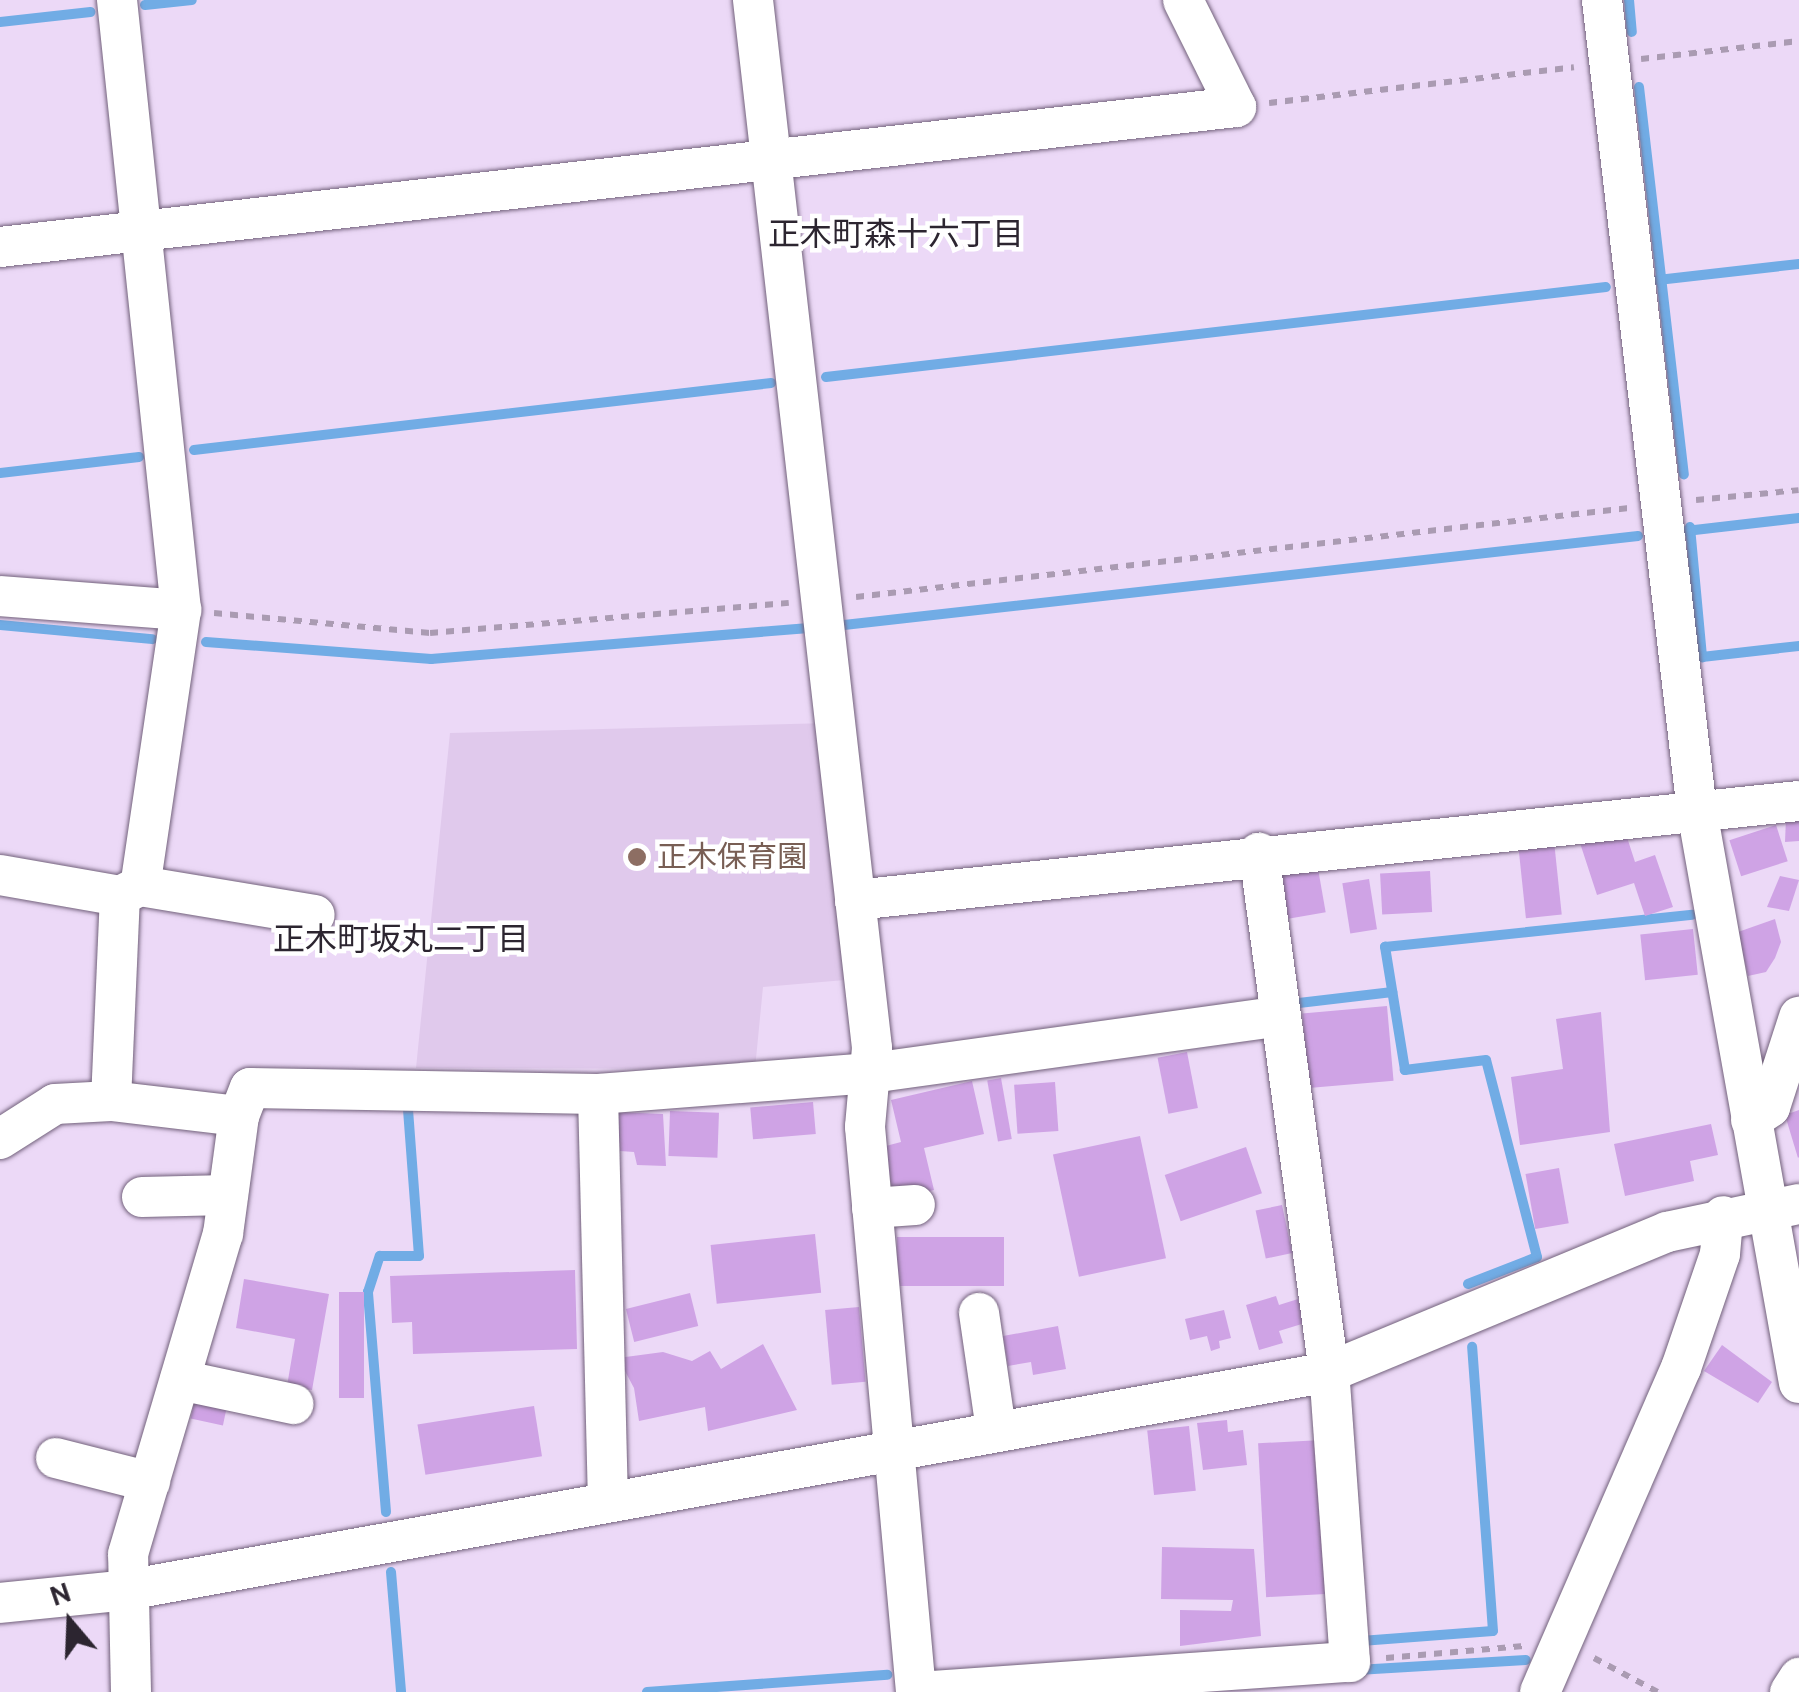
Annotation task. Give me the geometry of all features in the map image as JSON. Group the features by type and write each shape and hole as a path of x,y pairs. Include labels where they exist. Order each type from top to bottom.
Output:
{"street":[{"path":"110,1101 130,891 181,610 145,230 117,0"},
{"path":"754,0 816,568 825,600 855,900 871,1073 865,1127 917,1692 1350,1662 1330,1372 1259,853"},
{"path":"0,246 1236,107 1184,0"},
{"path":"1602,0 1698,811 1752,1120 1784,1206 1799,1382"},
{"path":"0,596 181,610"},
{"path":"855,900 1259,853 1799,801"},
{"path":"0,875 315,915"},
{"path":"131,1692 128,1554 180,1380 228,1195 239,1116 250,1088 598,1094 871,1073 1280,1016"},
{"path":"1752,1120 1770,1107 1799,1018"},
{"path":"598,1094 608,1502"},
{"path":"0,1138 55,1104 110,1101 239,1116"},
{"path":"142,1197 228,1195"},
{"path":"872,1208 915,1205"},
{"path":"0,1604 127,1590 1330,1372 1667,1232 1722,1216 1784,1206"},
{"path":"1540,1692 1563,1649 1681,1368 1720,1254 1722,1216"},
{"path":"979,1312 996,1430"},
{"path":"180,1380 292,1404"},
{"path":"56,1458 150,1482"},
{"path":"1790,1692 1799,1678"}],"path":[{"path":"1236,107 1799,41"},
{"path":"181,610 430,633 825,600 1799,490"},
{"path":"1350,1662 1544,1644 1602,1660 1658,1692"}],"shaded area":[{"name":"正木保育園","path":"829,723 845,980 763,987 755,1069 416,1068 450,733"}],"building":[{"path":"1799,817 1799,841 1785,842 1786,818"},
{"path":"1776,825 1788,861 1741,876 1729,840"},
{"path":"1624,828 1635,862 1655,855 1673,907 1645,916 1634,883 1597,895 1580,843"},
{"path":"1554,841 1562,915 1526,918 1518,845"},
{"path":"1317,863 1326,912 1288,919 1280,870"},
{"path":"1430,871 1432,912 1382,915 1380,874"},
{"path":"1780,876 1799,880 1789,911 1767,907"},
{"path":"1369,879 1377,929 1350,934 1342,883"},
{"path":"1775,919 1781,942 1775,958 1766,972 1748,976 1738,932"},
{"path":"1693,929 1698,975 1645,980 1640,935"},
{"path":"1387,1006 1394,1081 1309,1088 1302,1013"},
{"path":"1601,1012 1610,1132 1520,1145 1511,1077 1563,1069 1556,1019"},
{"path":"1187,1052 1198,1108 1168,1114 1158,1058"},
{"path":"1001,1078 1012,1139 998,1141 987,1080"},
{"path":"972,1081 984,1134 924,1148 934,1190 895,1199 882,1147 901,1142 891,1100"},
{"path":"1055,1082 1058,1131 1018,1134 1014,1085"},
{"path":"813,1102 816,1134 753,1139 750,1107"},
{"path":"1799,1110 1799,1157 1798,1158 1785,1115"},
{"path":"670,1111 719,1113 717,1158 668,1156"},
{"path":"616,1112 663,1114 666,1166 637,1165 634,1152 620,1151"},
{"path":"1711,1124 1718,1155 1690,1161 1694,1181 1625,1196 1614,1144"},
{"path":"1140,1136 1166,1258 1079,1277 1053,1155"},
{"path":"1246,1147 1262,1193 1181,1221 1165,1175"},
{"path":"1559,1168 1569,1223 1535,1229 1526,1174"},
{"path":"1282,1205 1292,1253 1266,1259 1256,1211"},
{"path":"815,1234 821,1293 717,1304 711,1245"},
{"path":"897,1237 1004,1237 1004,1286 897,1286"},
{"path":"575,1270 577,1349 413,1354 412,1322 392,1323 390,1276"},
{"path":"244,1279 329,1294 312,1390 287,1386 295,1339 236,1328"},
{"path":"339,1292 364,1292 364,1398 339,1398"},
{"path":"690,1293 698,1326 634,1342 626,1309"},
{"path":"1276,1296 1279,1305 1298,1299 1305,1323 1279,1331 1283,1343 1259,1350 1246,1305"},
{"path":"859,1307 866,1382 832,1385 825,1310"},
{"path":"1224,1310 1231,1338 1219,1341 1220,1348 1211,1351 1207,1336 1190,1340 1185,1319"},
{"path":"1058,1326 1066,1369 1033,1375 1031,1362 1008,1366 1003,1336"},
{"path":"763,1344 797,1410 708,1431 705,1407 639,1421 634,1388 618,1358 663,1352 692,1361 710,1351 721,1369"},
{"path":"1722,1345 1772,1382 1758,1403 1704,1371"},
{"path":"195,1398 227,1405 223,1425 191,1419"},
{"path":"534,1406 542,1456 425,1475 417,1424"},
{"path":"1227,1420 1228,1432 1243,1430 1247,1465 1203,1470 1197,1423"},
{"path":"1189,1426 1196,1491 1154,1495 1147,1430"},
{"path":"1322,1440 1330,1594 1266,1597 1258,1443"},
{"path":"1162,1547 1254,1549 1261,1636 1180,1646 1180,1610 1231,1611 1233,1600 1161,1599"}],"waterway":[{"path":"145,5 192,0"},
{"path":"1629,0 1632,32"},
{"path":"0,22 90,12"},
{"path":"1639,87 1684,474"},
{"path":"1658,280 1799,264"},
{"path":"826,377 1606,287"},
{"path":"194,450 771,383"},
{"path":"0,473 139,457"},
{"path":"1686,531 1799,518"},
{"path":"1690,527 1702,657 1799,646"},
{"path":"844,625 1638,536"},
{"path":"0,625 152,639"},
{"path":"206,642 431,659 806,628"},
{"path":"1468,1284 1537,1257 1486,1060 1405,1070 1385,947 1692,915"},
{"path":"1299,1003 1392,992"},
{"path":"386,1512 368,1292 380,1256 419,1256 408,1108"},
{"path":"1361,1641 1493,1631 1472,1347"},
{"path":"391,1572 401,1692"},
{"path":"1357,1670 1526,1660"},
{"path":"647,1692 887,1675"}],"place":[{"name":"正木保育園","path":"637,857"}],"district":[{"name":"正木町森十六丁目","path":"896,234"},
{"name":"正木町坂丸二丁目","path":"401,939"}]}
